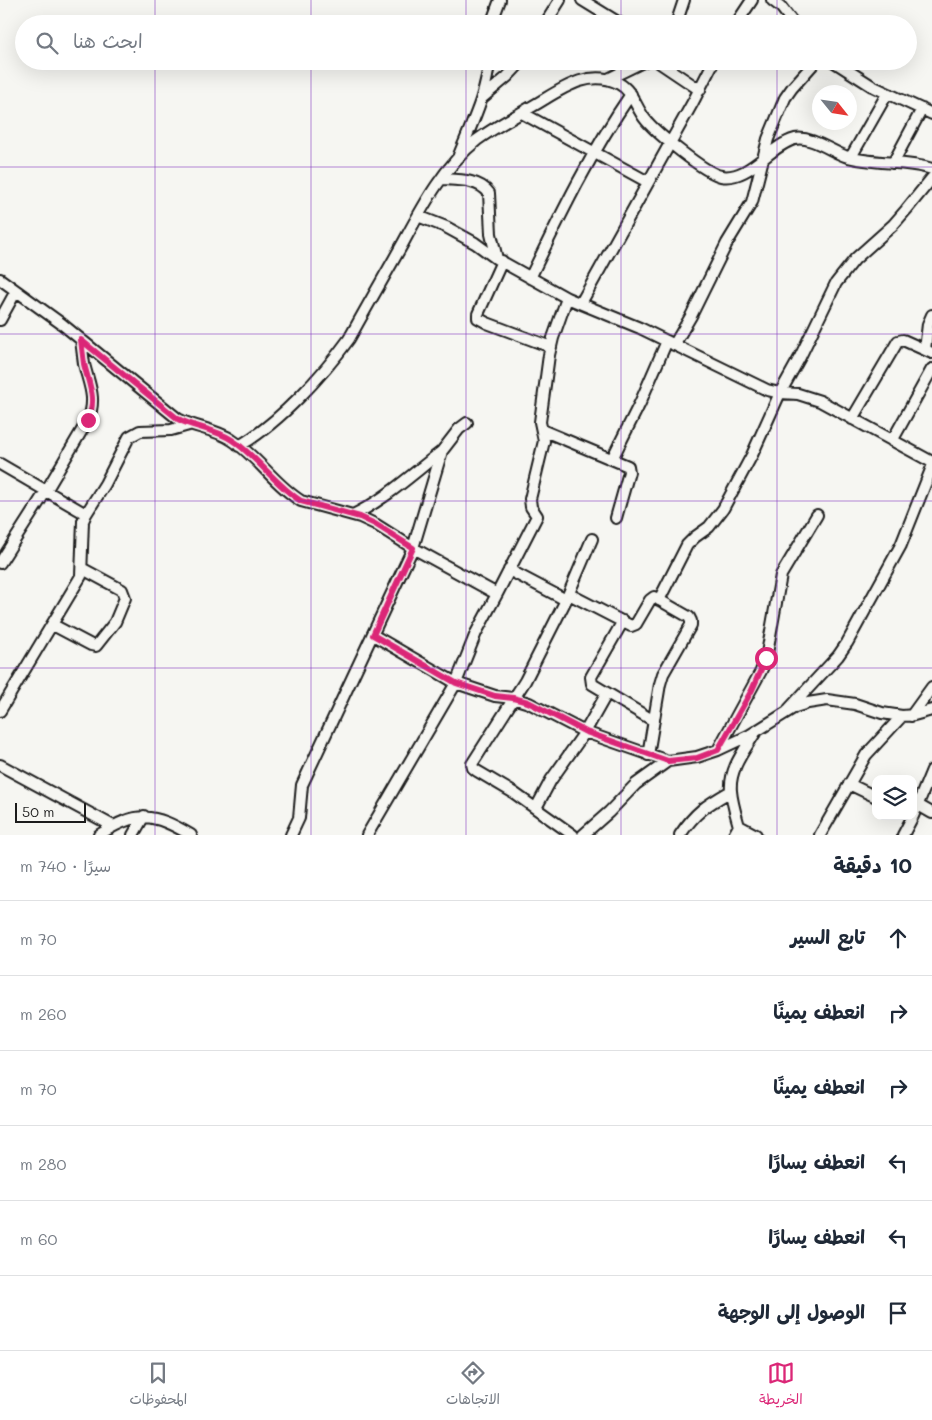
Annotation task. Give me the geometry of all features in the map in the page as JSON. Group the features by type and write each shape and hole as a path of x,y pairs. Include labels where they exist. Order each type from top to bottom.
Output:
{"street":[{"path":"494,15 500,0"},
{"path":"551,15 560,0"},
{"path":"582,0 606,15"},
{"path":"679,15 684,0"},
{"path":"742,15 752,0"},
{"path":"772,0 787,15"},
{"path":"458,158 481,99 488,70"},
{"path":"481,99 513,70"},
{"path":"608,79 626,70"},
{"path":"670,70 700,90"},
{"path":"581,304 710,70"},
{"path":"612,459 671,343 691,316 727,243 752,202 768,139 785,98 808,70"},
{"path":"848,70 887,94 932,114"},
{"path":"239,446 262,432 335,358 349,339 418,216 441,179 458,158 478,140 560,90 581,80 593,78 608,79 629,90 644,118 670,142 708,172 721,176 733,176 744,173 762,158 793,140 799,139 810,141 851,157 875,162 917,164 932,169"},
{"path":"530,278 593,152 631,94"},
{"path":"851,157 887,94"},
{"path":"893,163 922,109"},
{"path":"522,113 648,182"},
{"path":"659,600 687,545 709,528 723,509 752,455 780,393 800,358 836,283 844,271 897,220 932,178"},
{"path":"441,179 473,182 486,188 491,200 491,234 499,260 478,318 551,347"},
{"path":"418,216 446,227 499,260 567,298 610,314 767,390 808,397 932,462"},
{"path":"0,279 81,340 178,419 189,425 232,440 293,496 301,501 353,515 375,524 413,548 497,594"},
{"path":"0,320 16,291"},
{"path":"367,835 456,683 476,633 537,516 531,507 530,499 544,441 540,422 551,347 567,298"},
{"path":"852,419 898,341 902,340 929,352 928,324 932,315"},
{"path":"0,563 46,491 88,420 92,409 93,398 84,363 81,340"},
{"path":"892,441 932,369"},
{"path":"353,515 385,497 442,451 459,429 467,423"},
{"path":"0,712 78,582 83,569 84,521 86,514 105,484 128,437 140,431 171,430 189,425"},
{"path":"542,430 623,463 630,469 616,518"},
{"path":"291,835 299,818 302,785 413,548 442,451"},
{"path":"0,464 86,514"},
{"path":"787,712 838,656 847,642 901,545 932,466"},
{"path":"718,750 761,671 766,658 782,575 817,515"},
{"path":"573,835 514,793 477,772 472,764 525,681 567,597 592,539"},
{"path":"53,625 96,646 118,617 125,598 122,590 83,569"},
{"path":"509,570 634,626 654,597 689,617 691,626 663,674 660,684 648,755"},
{"path":"622,622 592,676 592,684 654,721"},
{"path":"373,635 456,683 495,696 528,702 586,732 668,761 697,758 718,750 787,712 808,703 827,700 855,704 882,712 907,716 932,710"},
{"path":"820,835 866,755 907,716 932,687"},
{"path":"536,808 551,780 586,732 607,693"},
{"path":"756,730 736,765 731,791 737,830 756,835"},
{"path":"583,835 636,784 668,761"},
{"path":"0,765 113,826"},
{"path":"932,770 918,804 932,813"},
{"path":"849,784 872,795"},
{"path":"680,835 695,814 731,791"},
{"path":"133,835 144,816"},
{"path":"99,835 113,826 132,818 144,816 158,819 191,835"},
{"path":"903,835 911,820"}],"route":[{"path":"88,420 93,398 84,363 81,340 178,419 189,425 232,440 254,458 293,496 301,501 360,517 375,524 413,548 373,635 456,683 495,696 528,702 586,732 608,741 668,761 697,758 718,750 752,690 766,658"}]}
